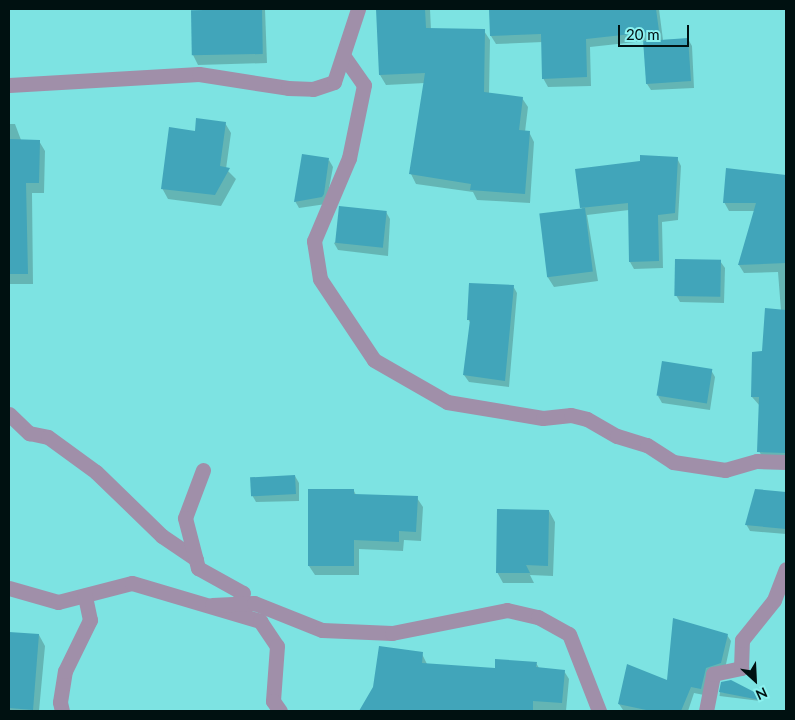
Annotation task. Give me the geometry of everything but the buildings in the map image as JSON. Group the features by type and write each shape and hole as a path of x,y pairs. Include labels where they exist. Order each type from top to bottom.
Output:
{"street":[{"path":"9,85 199,74 288,88 312,89 334,82 344,58 358,9"},
{"path":"344,58 364,85 349,158 314,241 320,279 374,360 447,402 543,418 571,415 587,419 617,436 647,445 673,462 725,470 758,462 786,462"},
{"path":"9,414 29,433 48,437 96,472 162,536 196,559"},
{"path":"203,470 185,518 198,568 243,593 238,603"},
{"path":"706,711 713,674 741,668 742,640 774,600 786,569"},
{"path":"9,588 58,602 132,583 212,605 260,621 277,646 277,670 273,701 280,711"},
{"path":"62,711 60,702 65,671 90,620 85,596"},
{"path":"212,605 254,602 322,630 392,633 506,610 538,617 569,634 598,711"}]}
